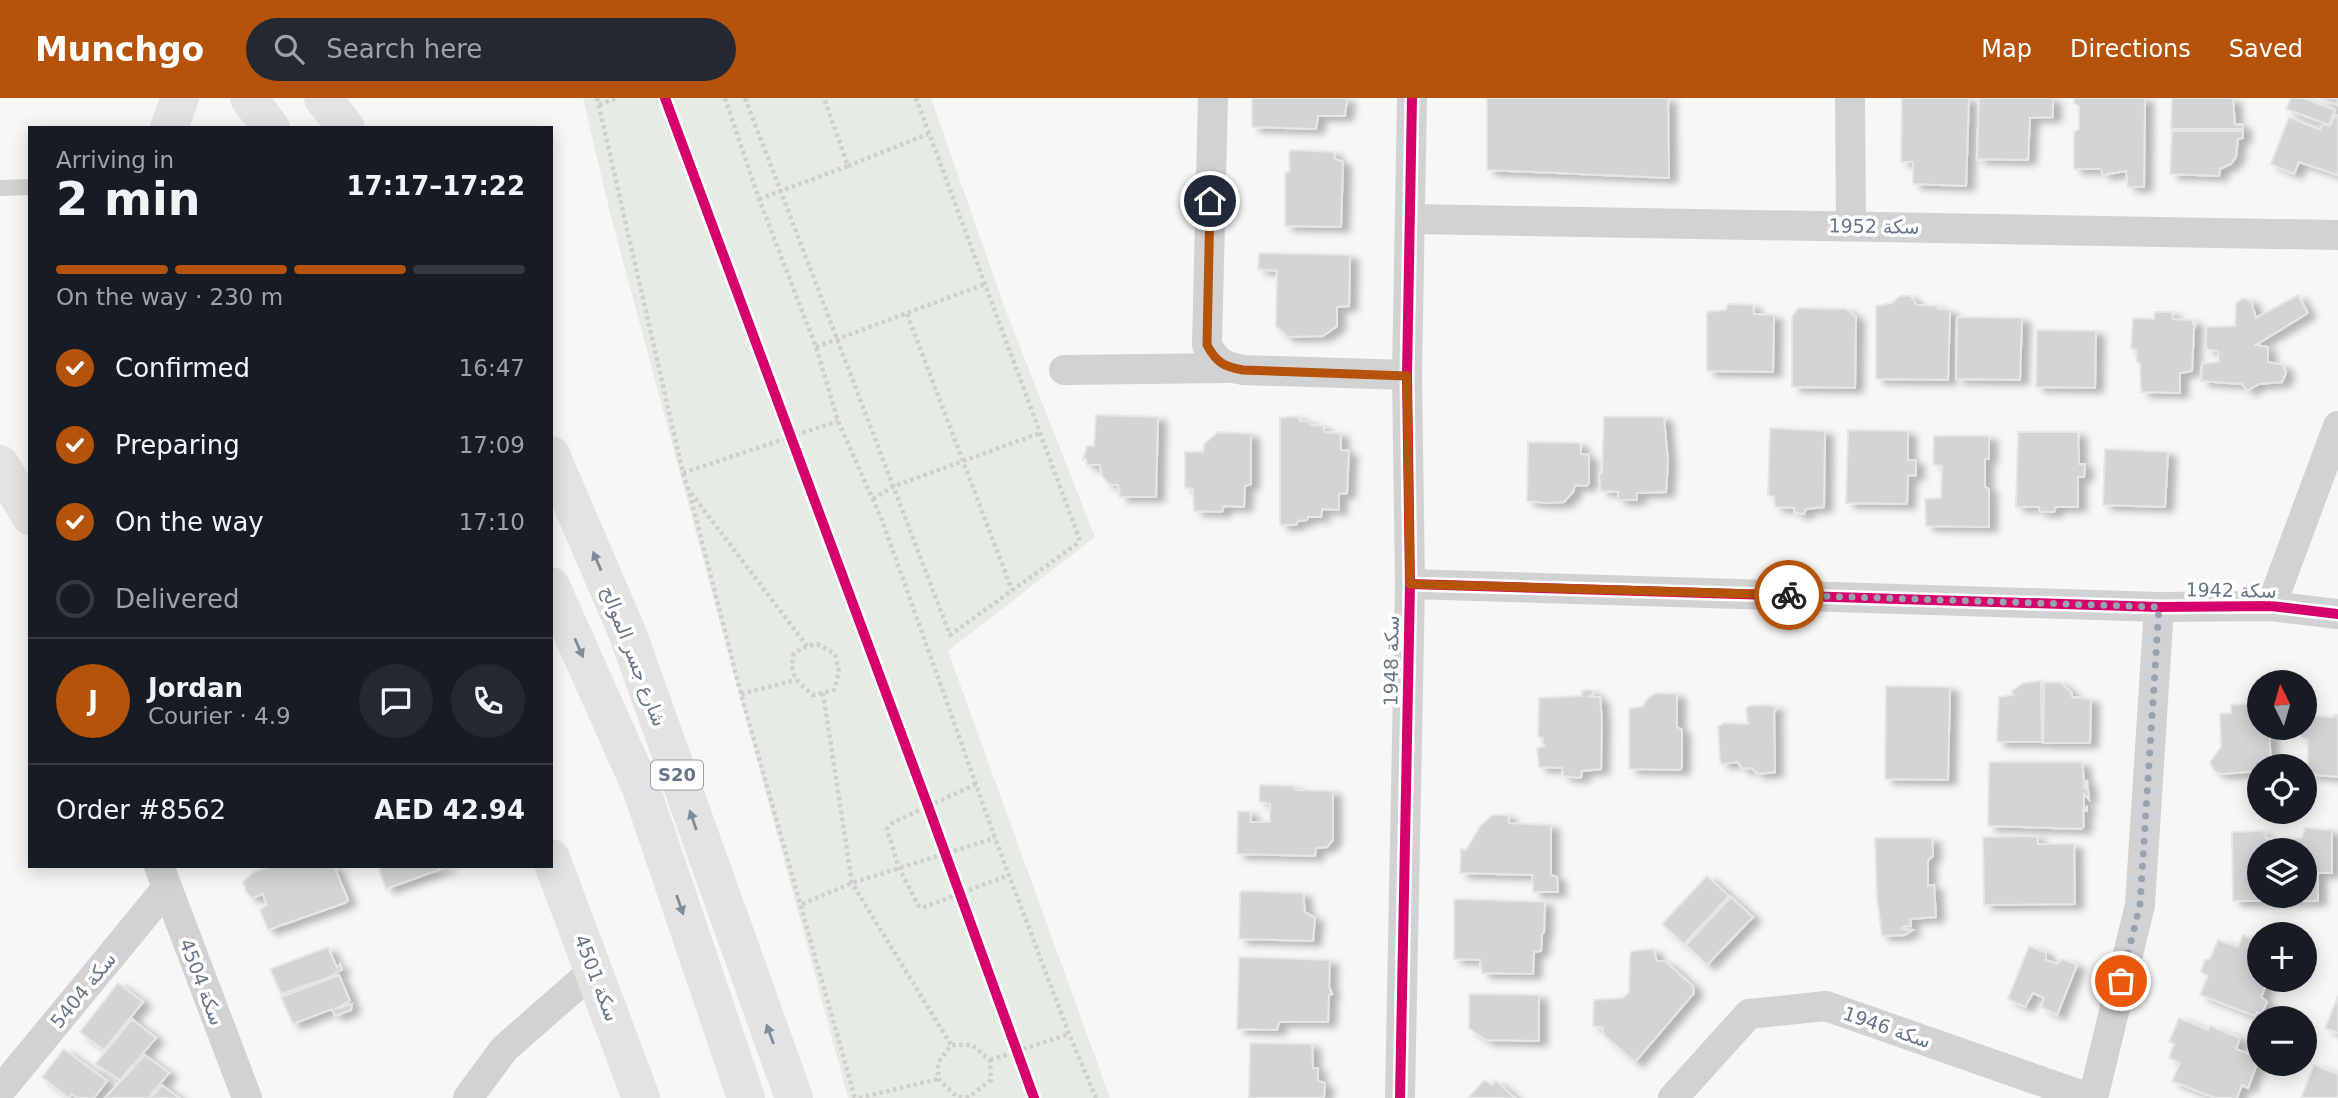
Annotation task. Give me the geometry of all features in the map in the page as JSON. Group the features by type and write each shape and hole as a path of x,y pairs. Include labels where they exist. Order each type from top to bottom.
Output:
{"main road":[{"path":"170,126 180,98"},
{"path":"249,98 270,126"},
{"path":"323,98 344,126"},
{"path":"351,98 367,126"},
{"name":"شارع جسر الموالح","path":"553,460 627,632 794,1098"},
{"path":"0,464 28,513"},
{"name":"S20","path":"553,590 641,788 746,1098"},
{"name":"سكة 4501","path":"553,863 641,1098"}],"street":[{"path":"1213,98 1207,345 1214,359 1227,368"},
{"name":"سكة 1948","path":"1400,1098 1410,584 1407,376 1412,98"},
{"path":"1850,98 1851,225"},
{"name":"سكة 1952","path":"1410,219 2338,235"},
{"path":"1064,370 1227,368 1407,376"},
{"path":"2271,606 2338,426"},
{"name":"سكة 1942","path":"1410,584 2159,607 2271,606 2338,614"},
{"path":"2091,1098 2140,905 2159,607"},
{"name":"سكة 5404","path":"0,1091 162,878"},
{"name":"سكة 4504","path":"162,878 247,1098"},
{"path":"468,1098 504,1048 593,971"},
{"name":"سكة 1946","path":"1673,1098 1749,1014 1826,1006 2091,1098"}],"lane":[{"path":"0,188 28,187"}],"path":[{"path":"597,98 683,473 690,491 741,694 857,1098 938,1079"},
{"path":"599,105 616,98"},
{"path":"725,98 759,199 816,347 838,421 873,499 995,838 1096,1098"},
{"path":"744,98 950,635 1079,542 1079,538 916,98"},
{"path":"824,98 848,166"},
{"path":"759,199 929,134"},
{"path":"816,347 985,284"},
{"path":"907,314 1013,590"},
{"path":"683,473 838,421"},
{"path":"786,424 795,449"},
{"path":"873,499 892,487 1040,433"},
{"path":"690,491 807,646"},
{"path":"817,644 835,654 839,672 834,690 813,695 796,680 790,666 794,653 807,646 817,644"},
{"path":"741,694 796,680"},
{"path":"823,693 852,883 951,1045"},
{"path":"976,784 892,823 887,829 899,868 922,908 957,889 1010,875"},
{"path":"923,793 932,818"},
{"path":"802,904 852,883 899,868 947,859 995,838"},
{"path":"941,842 947,859"},
{"path":"957,889 964,908"},
{"path":"990,1060 1069,1034"},
{"path":"1012,1038 1021,1063"},
{"path":"938,1079 957,1097 969,1097 991,1080 990,1060 972,1045 951,1045"},
{"path":"938,1079 939,1063 951,1045"}],"shaded area":[{"path":"583,98 931,98 1006,311 1095,537 948,651 1110,1098 848,1098 610,213"}],"building":[{"path":"1252,98 1347,98 1345,116 1318,116 1316,129 1252,127"},
{"path":"1487,98 1668,98 1669,178 1487,170"},
{"path":"1902,98 1969,98 1966,186 1913,184 1913,162 1901,162"},
{"path":"1979,98 2053,98 2053,117 2030,118 2028,160 1977,159"},
{"path":"2074,98 2145,98 2144,187 2128,187 2126,171 2103,175 2101,169 2074,169 2074,132 2079,129 2079,106 2074,103"},
{"path":"2172,98 2231,98 2235,124 2243,125 2243,129 2171,129"},
{"path":"2291,98 2303,98 2335,110 2329,125 2286,109"},
{"path":"2320,98 2338,98 2338,105"},
{"path":"2335,115 2338,116 2338,175 2299,162 2294,174 2271,164 2289,117 2320,130 2323,124 2330,126"},
{"path":"2172,131 2243,131 2243,138 2238,139 2236,157 2231,164 2220,169 2219,176 2170,174"},
{"path":"1291,150 1334,152 1335,159 1343,162 1341,227 1285,226 1285,173 1290,171"},
{"path":"1259,253 1350,255 1349,306 1337,307 1337,326 1323,336 1288,337 1276,326 1277,271 1258,269"},
{"path":"2298,295 2308,313 2256,345 2268,347 2268,362 2283,365 2286,373 2282,382 2259,384 2247,391 2242,384 2201,381 2202,364 2219,362 2218,351 2206,349 2206,327 2235,326 2236,303 2243,298 2251,301 2256,318"},
{"path":"1900,296 1910,296 1917,305 1950,310 1948,380 1876,379 1876,306 1892,303"},
{"path":"1728,304 1753,305 1754,314 1774,315 1773,372 1707,371 1707,312 1726,310"},
{"path":"1798,308 1846,309 1856,317 1855,388 1792,387 1792,317"},
{"path":"2155,312 2172,312 2173,319 2192,320 2193,324 2196,323 2192,371 2180,373 2180,393 2141,392 2140,363 2137,362 2136,350 2131,348 2133,318 2154,319"},
{"path":"1957,317 2022,318 2020,380 1956,379"},
{"path":"2037,330 2096,331 2095,388 2036,387"},
{"path":"1096,415 1158,417 1156,497 1120,497 1118,485 1110,485 1102,476 1100,465 1087,465 1086,459 1083,460 1087,446 1094,446"},
{"path":"1297,416 1300,421 1309,421 1310,425 1323,426 1324,432 1340,433 1341,450 1349,451 1347,493 1339,494 1339,510 1322,509 1321,517 1308,517 1307,520 1298,521 1296,525 1280,525 1280,418"},
{"path":"1604,417 1664,417 1668,462 1666,492 1637,493 1637,500 1618,500 1618,492 1601,491 1599,475 1602,473"},
{"path":"1770,428 1825,431 1824,507 1806,509 1804,514 1795,513 1794,508 1775,507 1774,497 1768,495"},
{"path":"1848,430 1908,431 1908,460 1916,460 1916,475 1908,476 1907,504 1846,503"},
{"path":"1218,432 1251,434 1251,484 1245,486 1244,507 1224,506 1222,512 1194,511 1193,489 1185,488 1185,452 1203,452 1204,444"},
{"path":"2018,432 2078,432 2079,464 2085,464 2084,477 2078,477 2078,507 2056,507 2054,512 2040,512 2039,507 2016,507"},
{"path":"1934,436 1989,436 1989,459 1985,459 1985,487 1989,489 1989,527 1926,526 1925,499 1941,498 1942,466 1933,464"},
{"path":"1528,442 1580,443 1581,454 1589,455 1589,483 1586,486 1575,485 1573,492 1564,502 1527,501"},
{"path":"2105,449 2168,452 2165,507 2103,505"},
{"path":"2041,681 2042,742 1998,742 1999,697 2013,695 2012,691 2023,683"},
{"path":"2059,682 2071,692 2072,697 2091,699 2090,743 2043,743 2044,683"},
{"path":"1886,686 1950,687 1948,780 1885,779"},
{"path":"1591,690 1594,694 1588,697 1600,697 1601,769 1582,771 1581,778 1563,776 1562,768 1539,767 1537,748 1545,746 1543,738 1538,736 1539,698 1582,696 1582,691"},
{"path":"1656,693 1677,694 1677,727 1682,730 1682,767 1680,770 1629,769 1629,709 1643,706 1648,698"},
{"path":"2247,704 2247,740 2270,740 2270,754 2247,754 2247,772 2222,774 2214,771 2210,762 2221,747 2220,714 2231,713 2231,705"},
{"path":"1767,705 1777,708 1774,711 1775,772 1758,774 1752,768 1742,769 1738,762 1722,764 1718,727 1724,723 1748,724 1746,709 1749,706"},
{"path":"2333,715 2338,715 2338,777 2317,775 2317,754 2308,754 2308,740 2317,740 2317,716 2334,717"},
{"path":"1989,762 2082,762 2085,790 2087,780 2089,799 2084,794 2084,808 2087,807 2087,811 2083,810 2084,826 2081,829 1988,826"},
{"path":"1260,785 1293,786 1295,790 1333,791 1333,840 1327,847 1316,848 1315,856 1237,854 1238,811 1250,812 1251,822 1270,822 1270,804 1259,801"},
{"path":"1493,815 1508,815 1509,823 1551,825 1551,875 1557,877 1558,892 1533,892 1532,875 1460,873 1461,849 1466,850 1481,825"},
{"path":"2305,828 2332,830 2332,873 2318,873 2318,901 2317,838 2302,838"},
{"path":"2263,831 2266,838 2247,838 2247,901 2233,901 2232,832"},
{"path":"2037,836 2038,844 2074,844 2075,904 1984,905 1983,837"},
{"path":"1875,838 1932,838 1933,856 1928,860 1928,886 1934,885 1936,917 1910,919 1911,926 1902,929 1913,930 1905,935 1882,936 1877,898"},
{"path":"266,868 335,868 348,900 268,930 260,910 267,905 263,894 252,898 246,892 243,882 254,872"},
{"path":"381,868 444,868 386,889 379,869"},
{"path":"1707,876 1729,896 1684,944 1662,924"},
{"path":"1240,892 1303,893 1305,912 1315,918 1313,941 1239,939"},
{"path":"1731,897 1753,917 1707,965 1686,945"},
{"path":"1454,900 1545,902 1541,951 1534,952 1533,974 1482,973 1480,960 1454,959"},
{"path":"2243,935 2247,937 2247,992 2263,992 2261,997 2267,1002 2265,1006 2247,1006 2247,1013 2200,995 2208,976 2201,972 2218,940 2238,947"},
{"path":"2029,946 2046,953 2046,960 2057,964 2062,959 2077,965 2057,1015 2041,1007 2044,998 2033,993 2025,1007 2008,999"},
{"path":"328,947 337,968 340,964 342,969 330,977 281,994 270,969"},
{"path":"1653,949 1657,961 1665,961 1693,986 1694,993 1635,1062 1604,1035 1602,1027 1593,1026 1594,1000 1623,998 1629,992 1630,954 1632,951"},
{"path":"1239,957 1330,960 1329,986 1332,994 1329,995 1328,1022 1279,1022 1277,1030 1237,1029"},
{"path":"339,975 350,1001 335,1009 352,1004 351,1010 335,1016 332,1009 293,1024 281,997"},
{"path":"118,983 143,1002 104,1050 80,1032"},
{"path":"1469,994 1539,995 1539,1041 1486,1040 1469,1028"},
{"path":"2338,996 2338,1033 2325,1028"},
{"path":"2179,1018 2208,1030 2210,1026 2240,1038 2236,1049 2247,1053 2247,1076 2252,1076 2248,1088 2242,1085 2237,1098 2215,1098 2172,1081 2180,1063 2169,1058 2174,1044 2169,1042"},
{"path":"132,1019 156,1038 120,1080 95,1064"},
{"path":"1250,1043 1312,1044 1313,1068 1318,1068 1318,1081 1325,1083 1324,1098 1249,1098"},
{"path":"64,1049 107,1081 94,1098 77,1098 72,1094 69,1098 42,1077"},
{"path":"145,1055 169,1073 148,1098 105,1098"},
{"path":"2317,1066 2338,1074 2338,1098 2301,1098 2310,1076 2317,1076"},
{"path":"1484,1080 1492,1085 1496,1081 1515,1098 1468,1098"},
{"path":"162,1085 179,1098 151,1098"}],"cycle path":[{"path":"665,98 1034,1098"},
{"path":"1400,1098 1410,584 1407,375 1412,98"},
{"path":"1410,584 2159,607 2271,606 2338,614"}],"way so far":[{"path":"1789,595 2159,607 2140,905 2121,981"}],"route":[{"path":"1210,201 1207,345 1214,359 1227,368 1243,370 1407,376 1410,584 1789,595"}]}
